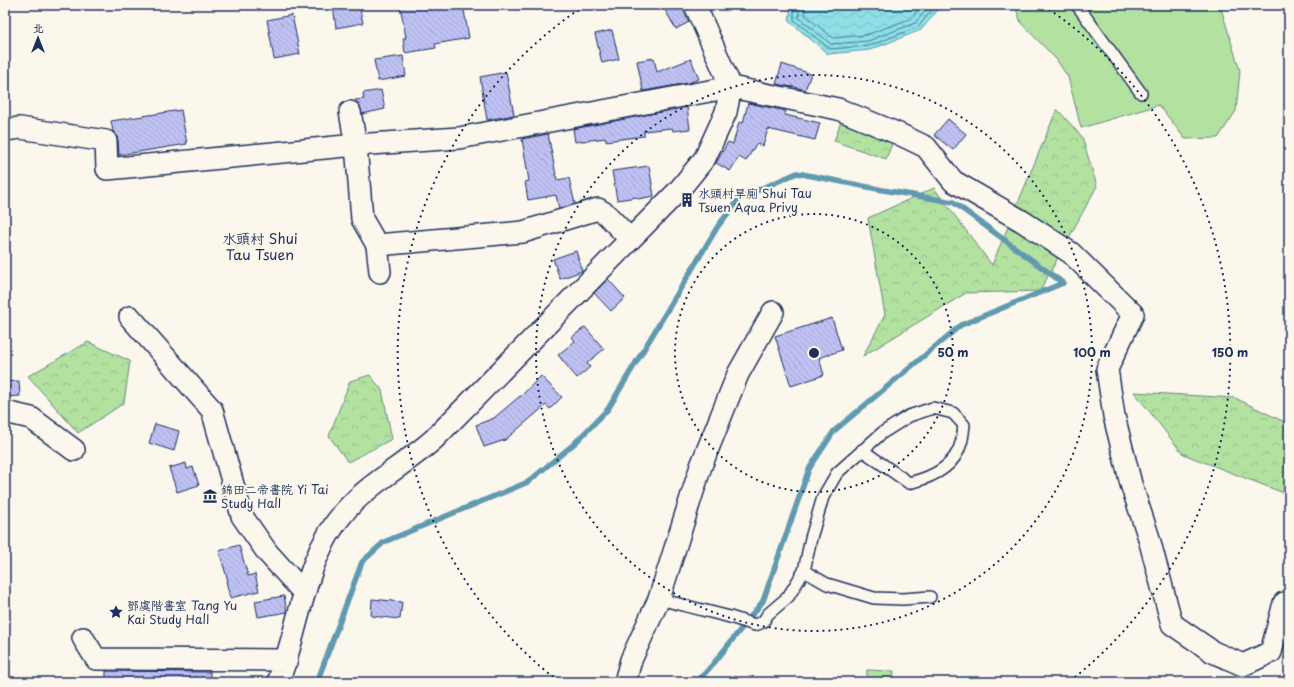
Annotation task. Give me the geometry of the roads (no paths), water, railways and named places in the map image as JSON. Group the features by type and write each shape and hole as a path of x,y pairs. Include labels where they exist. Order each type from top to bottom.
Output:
{"street":[{"path":"278,682 287,660 304,593 313,567 333,528 347,509 371,487 420,451 434,438 679,190 704,158 726,112 731,87 695,5"},
{"path":"5,130 20,128 106,141 107,169 356,145 459,138 731,87 838,109 926,147 953,181 1022,221 1071,253 1133,314 1107,369 1114,416 1131,484 1148,535 1172,624 1213,652 1243,665 1271,652 1284,603"},
{"path":"350,112 356,145 362,219 377,245 380,272"},
{"path":"377,245 523,232 598,209 606,214 630,239"},
{"path":"625,682 631,660 659,599 704,459 738,374 773,312"},
{"path":"130,317 212,410 242,516 267,552 304,593"},
{"path":"5,412 31,418 74,450"},
{"path":"83,638 96,659 287,660"}],"lane":[{"path":"1077,5 1141,93"},
{"path":"659,599 755,625 763,622 768,614 788,596 804,571 810,538 822,497 836,473 862,450 882,433 909,416 933,408 953,413 964,425 961,444 953,460 936,474 919,481 909,483 862,450"},
{"path":"804,571 827,584 874,598 903,599 930,597"}],"water":[{"path":"791,5 942,5 921,30 870,50 828,54 789,21"}],"waterway":[{"path":"317,682 362,562 384,542 528,482 575,443 608,409 718,226 740,198 797,173 953,202 1063,283"},
{"path":"697,682 763,601 809,469 834,431 961,325 1063,283"}],"place":[{"name":"水頭村旱廁 Shui Tau Tsuen Aqua Privy","path":"687,200"},
{"name":"錦田二帝書院 Yi Tai Study Hall","path":"210,496"},
{"name":"鄧虞階書室 Tang Yu Kai Study Hall","path":"116,612"}],"district":[{"name":"水頭村 Shui Tau Tsuen","path":"260,246"}]}
